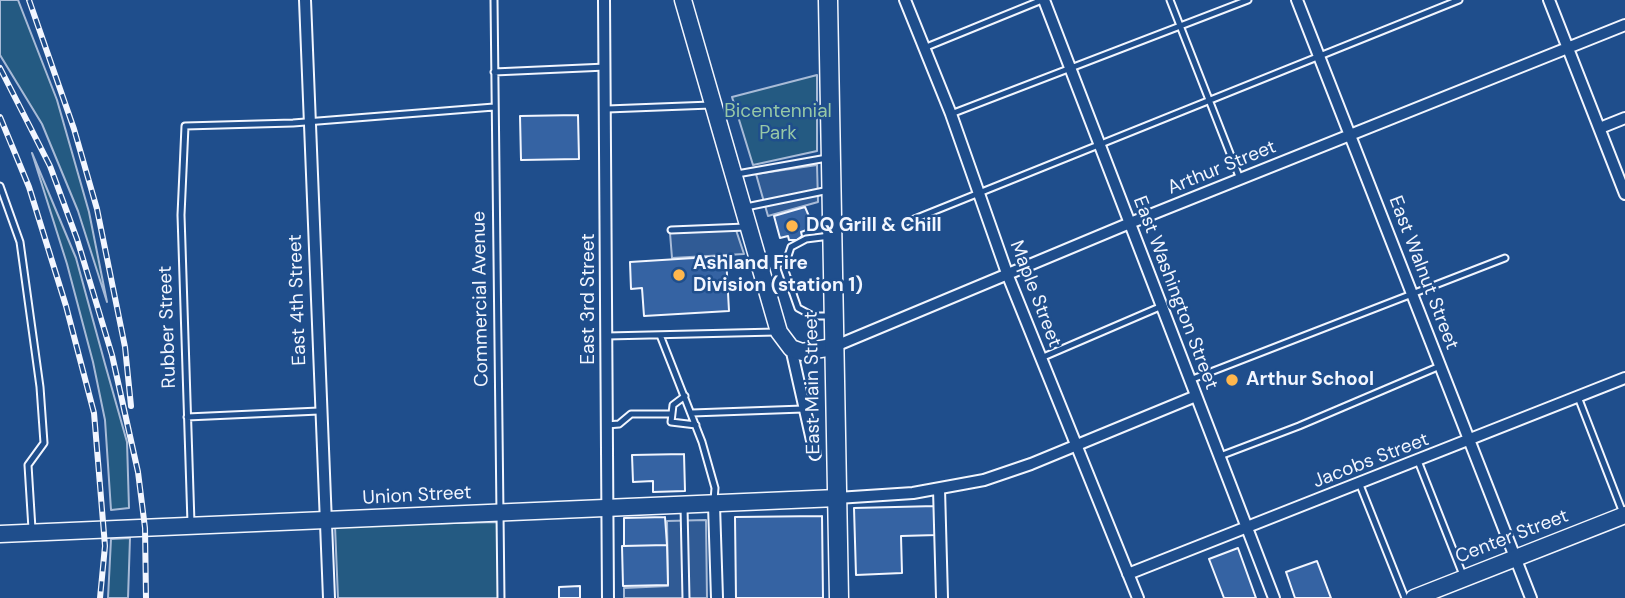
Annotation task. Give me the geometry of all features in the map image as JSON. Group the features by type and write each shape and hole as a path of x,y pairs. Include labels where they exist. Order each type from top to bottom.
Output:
{"main road":[{"path":"683,0 779,332 791,348 802,352 833,347"},
{"name":"East Main Street","path":"828,0 839,598"},
{"name":"Union Street","path":"0,534 607,510 836,498"},
{"name":"Center Street","path":"1414,598 1625,516"}],"street":[{"name":"East 4th Street","path":"305,0 319,411 329,598"},
{"name":"East 3rd Street","path":"604,0 607,109 608,598"},
{"name":"Maple Street","path":"905,0 951,114 1008,276 1138,598"},
{"name":"East Washington Street","path":"1043,0 1274,598"},
{"name":"East Walnut Street","path":"1297,0 1531,598"},
{"path":"1549,0 1625,194"},
{"name":"Arthur Street","path":"833,347 1130,223 1625,25"},
{"path":"1600,128 1625,118"},
{"path":"791,348 815,454"},
{"name":"Jacobs Street","path":"1128,574 1246,526 1360,485 1625,378"},
{"path":"836,498 939,489 984,480 1077,446 1196,396"},
{"path":"939,489 942,598"},
{"path":"713,505 718,598"}],"lane":[{"name":"Commercial Avenue","path":"494,0 501,598"},
{"path":"924,48 1043,0"},
{"path":"1170,0 1240,179"},
{"path":"951,114 1248,0"},
{"path":"907,222 1459,0"},
{"path":"494,72 606,67"},
{"path":"607,109 714,105"},
{"path":"309,119 494,107"},
{"name":"Rubber Street","path":"191,527 181,215 185,126 309,119"},
{"path":"734,174 829,157"},
{"path":"0,186 20,242 40,387 44,443 28,465 32,532"},
{"path":"743,208 830,190"},
{"path":"671,230 749,227"},
{"path":"831,236 806,239 791,247 784,268 798,308 813,316 833,316"},
{"path":"1190,380 1505,258"},
{"path":"1041,358 1162,306"},
{"path":"607,336 779,332"},
{"path":"660,335 696,425 715,488 713,505"},
{"path":"1220,456 1441,366"},
{"path":"685,396 675,402 670,414 674,425 696,425"},
{"path":"1578,397 1625,516"},
{"path":"692,413 803,409"},
{"path":"187,417 319,411"},
{"path":"607,425 619,424 631,414 670,414"},
{"path":"1418,461 1464,579"},
{"path":"1360,485 1405,598"},
{"path":"684,506 686,598"}],"green space":[{"path":"0,0 18,0 57,100 89,212 107,302 78,211 42,124 0,55"},
{"name":"Bicentennial Park","path":"817,75 817,151 753,165 732,97"},
{"path":"32,153 76,258 127,442 129,508 111,510 105,420 93,362 67,264"},
{"path":"497,522 499,598 338,598 335,526"},
{"path":"130,538 128,598 108,598 111,539"}],"shaded area":[{"path":"817,165 818,202 768,216 756,174"},
{"path":"736,230 744,254 672,258 670,233"},
{"path":"706,520 707,598 624,598 624,588 668,586 667,521"}],"building":[{"path":"578,115 579,159 521,160 520,116"},
{"name":"DQ Grill & Chill","path":"805,207 811,221 808,222 809,229 801,232 802,236 797,240 789,240 788,236 780,238 774,216"},
{"name":"Ashland Fire Division (station 1)","path":"726,256 729,311 644,316 642,288 631,289 630,262"},
{"path":"684,454 685,491 653,492 653,481 633,482 632,455"},
{"path":"936,506 937,535 901,536 902,573 856,575 854,508"},
{"path":"822,516 823,598 736,598 735,517"},
{"path":"665,517 667,545 624,546 624,518"},
{"path":"667,545 668,585 623,586 622,546"},
{"path":"1238,548 1256,598 1224,598 1209,559"},
{"path":"1317,561 1331,598 1295,598 1286,572"},
{"path":"580,586 580,598 559,598 559,587"}],"railway":[{"path":"29,0 74,129 97,209 125,347 131,406"},
{"path":"0,68 50,166 77,239 112,355 138,472 145,528 146,598"},
{"path":"0,117 29,187 66,306 94,413 105,546 100,598"}],"place":[{"name":"DQ Grill & Chill","path":"792,226"},
{"name":"Ashland Fire Division (station 1)","path":"679,275"},
{"name":"Arthur School","path":"1232,380"}]}
